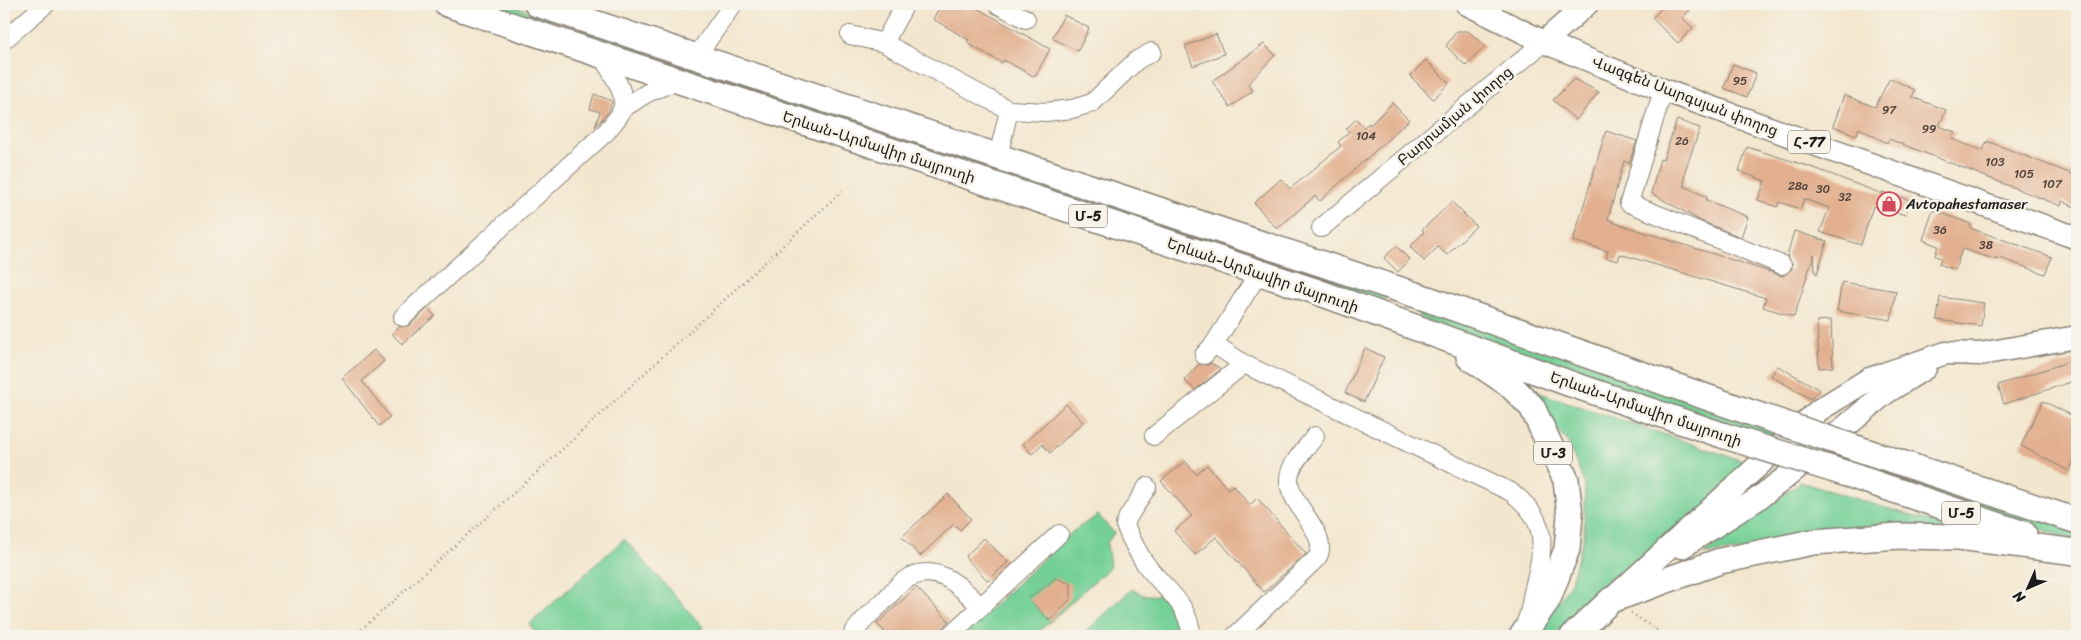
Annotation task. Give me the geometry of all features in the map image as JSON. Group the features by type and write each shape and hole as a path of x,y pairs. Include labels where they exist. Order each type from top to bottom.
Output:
{"highway":[{"name":"Երևան-Արմավիր մայրուղի","path":"447,4 1258,274 1315,291 1571,384 1725,436 1844,473 2076,552"},
{"name":"Երևան-Արմավիր մայրուղի","path":"538,4 696,58 1428,299 1746,411 2077,521"},
{"path":"559,42 569,14"},
{"path":"1410,326 1404,317 1409,303 1428,299"},
{"name":"Մ-3","path":"1410,326 1466,355 1510,385 1532,407 1566,480 1570,515 1567,549 1548,599 1521,636"},
{"path":"1573,636 1611,600 1720,561 1813,542 1899,536 1959,537 2076,552"}],"main road":[{"name":"Վազգեն Սարգսյան փողոց","path":"1467,4 1544,42 1663,90 2077,238"},
{"name":"Բաղրամյան փողոց","path":"1544,42 1587,4"},
{"path":"1611,600 1820,410 1869,379 1946,353 1980,354 2077,336"}],"street":[{"path":"4,40 46,4"},
{"path":"696,58 732,4"},
{"path":"884,43 906,4"},
{"path":"997,4 1026,19"},
{"path":"850,35 884,43 1009,110 1046,112 1072,109 1092,103 1137,60 1152,52"},
{"name":"Բաղրամյան փողոց","path":"1322,228 1544,42"},
{"path":"601,55 621,92 622,109"},
{"path":"403,317 607,130 622,109 647,92 676,81"},
{"path":"1663,90 1629,202 1782,265"},
{"path":"998,157 1009,110"},
{"path":"1258,274 1209,349 1511,492 1525,502 1533,512 1539,526 1541,566 1533,589 1529,616 1521,636"},
{"path":"1154,436 1244,364"},
{"path":"1234,636 1317,558 1321,552 1320,542 1292,491 1289,478 1294,464 1315,436"},
{"path":"1147,487 1128,517 1126,525 1130,538 1146,566 1183,606 1190,621 1192,636"},
{"path":"949,636 1059,534"},
{"path":"852,636 858,627 905,580 919,574 939,574 956,583 981,607"}],"path":[{"path":"354,636 560,452 842,191"},
{"path":"1611,600 1657,630 1662,636"}],"green space":[{"path":"475,4 508,4 549,18 546,28"},
{"path":"582,28 1388,294 1382,304 579,39"},
{"path":"1422,306 2077,530 2077,541 1714,422 1418,317"},
{"path":"1534,391 1752,464 1585,617 1550,636 1538,636 1571,582 1584,535 1585,485 1568,442 1540,409"},
{"path":"1800,482 1959,530 1704,554"},
{"path":"1098,515 1114,533 1107,543 1110,567 1034,636 962,636 1073,531"},
{"path":"624,539 703,627 693,636 539,636 529,625"},
{"path":"1132,589 1143,595 1170,596 1181,608 1175,632 1171,636 1081,636"}],"building":[{"path":"941,4 970,4 1050,49 1035,77 1004,60 1002,63 967,43 969,40 933,19"},
{"path":"1666,4 1696,4 1682,18 1693,28 1678,43 1652,18"},
{"path":"1064,15 1089,28 1078,51 1052,38"},
{"path":"1457,31 1468,31 1485,46 1466,66 1446,46"},
{"path":"1216,34 1224,54 1193,66 1185,46"},
{"path":"1264,44 1275,55 1248,84 1253,91 1230,107 1212,81"},
{"path":"1426,60 1449,83 1433,99 1410,76"},
{"path":"1733,64 1756,73 1747,97 1724,88"},
{"path":"1890,78 1915,90 1912,97 1946,110 1939,126 1955,132 1952,139 1983,151 1987,141 2077,176 2077,208 2062,201 2061,206 1889,139 1887,143 1859,128 1856,135 1833,126 1844,95 1875,107"},
{"path":"1574,79 1599,92 1576,120 1553,100"},
{"path":"594,94 612,101 609,111 595,127 600,112 590,109"},
{"path":"1392,103 1409,120 1320,201 1315,196 1277,229 1254,203 1281,179 1290,189 1341,146 1338,142 1349,132 1346,129 1356,119 1364,127 1369,123 1370,125"},
{"path":"1677,120 1700,128 1685,171 1684,186 1707,197 1706,200 1748,217 1741,237 1701,221 1651,193 1660,159 1663,160"},
{"path":"1606,131 1637,141 1629,163 1624,161 1608,219 1615,223 1783,276 1792,269 1792,263 1787,256 1794,231 1827,241 1817,274 1815,273 1814,254 1794,317 1763,307 1766,298 1620,254 1618,261 1606,258 1608,251 1573,241"},
{"path":"1747,147 1817,169 1882,194 1882,192 1910,200 1906,215 1873,206 1861,245 1820,232 1829,208 1804,199 1800,209 1779,202 1777,207 1758,200 1765,181 1739,171"},
{"path":"1452,202 1476,226 1447,255 1438,247 1424,261 1410,247 1424,232 1422,230"},
{"path":"1933,210 1971,224 1970,228 2052,257 2045,274 1997,257 1997,260 1962,249 1955,270 1939,264 1941,258 1935,256 1938,246 1923,240"},
{"path":"1396,246 1410,260 1398,272 1384,258"},
{"path":"1842,282 1896,291 1891,320 1837,311"},
{"path":"1940,297 1984,303 1981,326 1937,320"},
{"path":"428,308 435,316 402,344 392,334 399,327 410,325"},
{"path":"1831,320 1833,367 1819,368 1817,321"},
{"path":"1365,348 1384,357 1364,402 1345,393"},
{"path":"374,350 384,361 362,381 390,417 379,426 342,378"},
{"path":"2077,359 2077,380 2004,404 1998,385"},
{"path":"1211,363 1221,369 1195,390 1184,380 1199,364 1207,365"},
{"path":"1778,366 1820,390 1811,399 1771,376"},
{"path":"2043,401 2077,418 2077,454 2069,471 2021,446"},
{"path":"1066,404 1083,422 1050,453 1042,444 1032,454 1023,444"},
{"path":"1185,461 1196,474 1207,465 1228,489 1233,485 1250,505 1257,498 1306,554 1264,592 1216,537 1195,555 1174,531 1192,516 1161,481"},
{"path":"948,494 971,519 960,530 954,524 920,556 902,537"},
{"path":"984,538 1008,562 988,581 965,557"},
{"path":"1056,578 1071,584 1071,598 1050,621 1029,599"},
{"path":"916,587 949,621 935,636 889,636 877,624"}],"place":[{"name":"Avtopahestamaser","path":"1889,204"}]}
